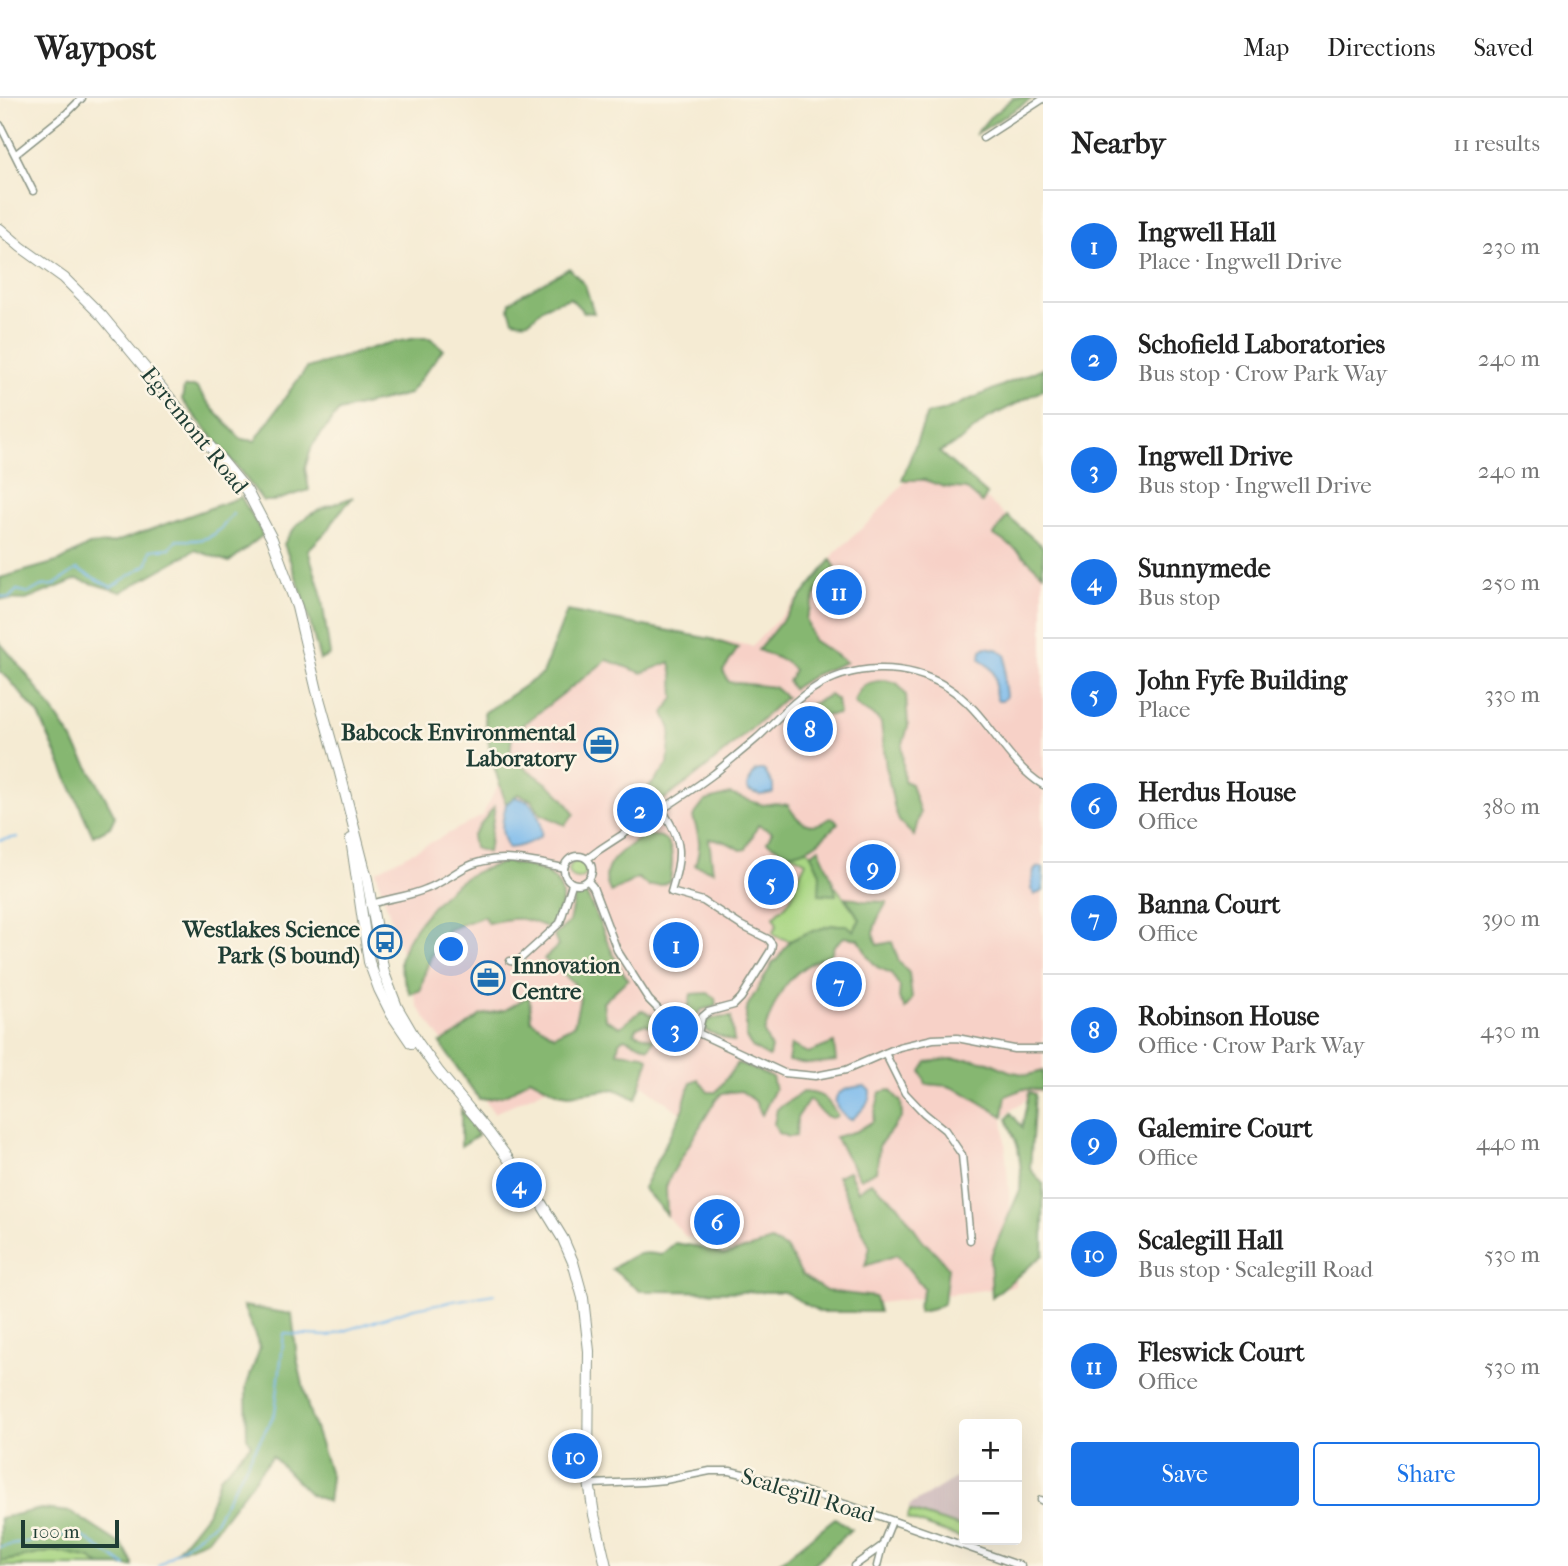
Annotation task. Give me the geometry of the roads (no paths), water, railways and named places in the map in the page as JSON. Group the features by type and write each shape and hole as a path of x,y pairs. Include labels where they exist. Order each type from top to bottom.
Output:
{"highway":[{"name":"Egremont Road","path":"1,233 64,278 93,306 247,491 272,539 298,607 317,691 340,773 366,907 369,962 379,989 392,1015 413,1046 438,1071 489,1133 541,1203 564,1239 573,1262 583,1298 589,1351 589,1484 606,1566"}],"street":[{"path":"16,154 82,98"},
{"path":"983,138 1043,99"},
{"path":"0,125 33,191"},
{"path":"587,859 722,767 803,695 844,674 877,669 898,670 937,682 975,709 1019,766 1043,785"},
{"path":"662,810 676,834 680,852 671,891 703,901 768,939 772,944 771,950 741,998 734,1005 708,1012 702,1017 698,1033"},
{"path":"579,856 587,859 593,870 588,881 572,884 565,877 564,868 571,858 579,856"},
{"path":"366,907 420,892 462,869 494,859 519,859 564,868"},
{"path":"588,881 593,887 617,950 649,1000 676,1027 698,1033 784,1073 815,1076 846,1070 910,1043 945,1038 1014,1049 1043,1049"},
{"path":"510,961 517,962 561,923 572,884"},
{"path":"885,1053 905,1093 945,1130 962,1155 970,1240"},
{"name":"Scalegill Road","path":"589,1484 665,1480 710,1471 730,1471 769,1479 1020,1566"},
{"path":"877,1566 889,1519"},
{"path":"854,1566 882,1546"}],"water":[{"path":"986,647 999,650 1006,656 1006,696 1002,701 996,698 993,672 980,659 981,650"},
{"path":"764,770 773,785 773,793 761,795 749,791 747,786 755,771"},
{"path":"515,797 528,801 537,812 541,836 525,845 508,848 502,831 503,822 506,804"},
{"path":"1043,868 1043,891 1034,895 1034,870"},
{"path":"864,1086 870,1090 869,1099 865,1107 851,1120 838,1108 836,1098 843,1091"}],"waterway":[{"path":"0,596 9,598 17,590 29,593 41,586 54,585 77,569 111,587 148,564 151,550 170,548 177,540 210,537 233,514"},
{"path":"0,840 18,837"},
{"path":"158,1566 214,1523 275,1413 284,1334 329,1336 414,1308 494,1294"},
{"path":"0,1547 77,1533 126,1566"}],"place":[{"name":"Fleswick Court","path":"839,592"},
{"name":"Robinson House","path":"810,729"},
{"name":"Babcock Environmental Laboratory","path":"601,745"},
{"name":"Schofield Laboratories","path":"640,810"},
{"name":"Galemire Court","path":"873,867"},
{"name":"John Fyfe Building","path":"771,882"},
{"name":"Westlakes Science Park (S bound)","path":"385,942"},
{"name":"Ingwell Hall","path":"676,945"},
{"name":"Innovation Centre","path":"488,978"},
{"name":"Banna Court","path":"839,984"},
{"name":"Ingwell Drive","path":"675,1029"},
{"name":"Sunnymede","path":"519,1185"},
{"name":"Herdus House","path":"717,1222"},
{"name":"Scalegill Hall","path":"575,1456"}]}
